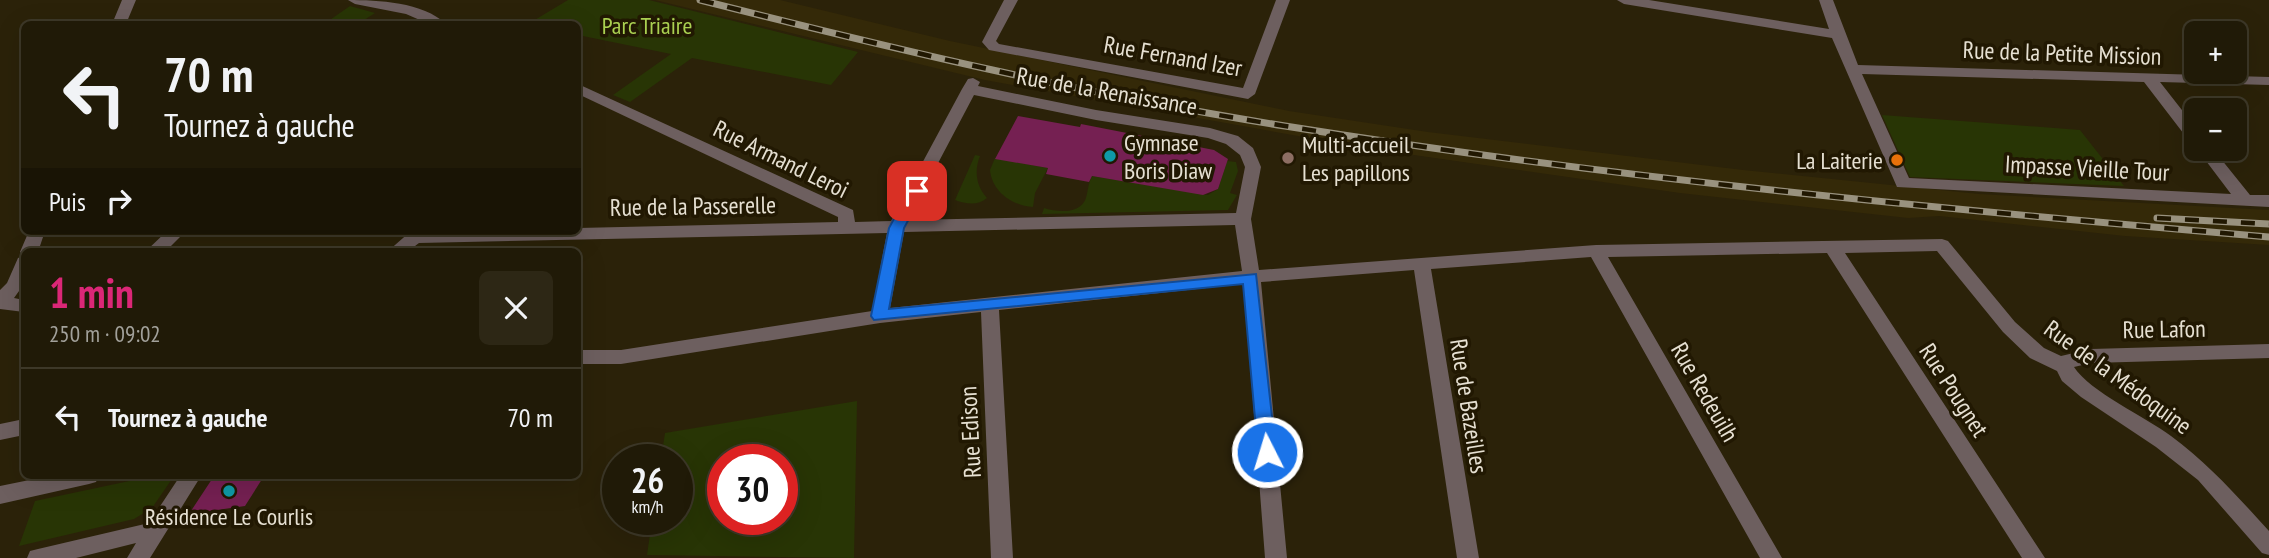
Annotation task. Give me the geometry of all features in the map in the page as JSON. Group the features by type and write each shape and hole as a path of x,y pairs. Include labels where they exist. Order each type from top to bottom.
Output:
{"street":[{"path":"120,21 129,0"},
{"path":"355,0 410,11 426,21"},
{"name":"Rue Fernand Izer","path":"1011,0 989,42 994,47 1248,94 1283,0"},
{"path":"1624,0 1838,35"},
{"path":"1826,0 1853,69"},
{"name":"Rue de la Petite Mission","path":"1853,69 2269,81"},
{"name":"Impasse Vieille Tour","path":"1853,69 1903,183 2269,201"},
{"path":"2149,78 2184,123"},
{"name":"Rue de la Renaissance","path":"896,228 971,86 1096,115 1210,133 1232,140 1247,152 1253,167 1243,219"},
{"name":"Rue Armand Leroi","path":"581,93 846,214 846,226 896,228 1243,219"},
{"path":"2214,161 2245,200"},
{"path":"1243,219 1251,278 1276,558"},
{"name":"Rue de la Passerelle","path":"581,231 846,226"},
{"path":"880,316 896,228"},
{"path":"159,248 173,235"},
{"path":"402,248 417,235"},
{"name":"Rue de la Médoquine","path":"1833,248 1942,245 2008,327 2037,354 2064,366 2069,376 2088,392 2163,441 2205,474 2267,541"},
{"path":"581,357 621,357 880,316 990,303 1421,262 1597,251 1833,248"},
{"name":"Rue Pougnet","path":"1833,248 2034,558"},
{"name":"Rue Redeuilh","path":"1597,251 1772,558"},
{"name":"Rue de Bazeilles","path":"1421,262 1468,558"},
{"path":"0,301 15,286 21,270"},
{"path":"0,301 21,305"},
{"name":"Rue Edison","path":"990,303 1002,558"},
{"name":"Rue Lafon","path":"2064,366 2069,360 2091,356 2269,351"},
{"path":"0,432 21,428"},
{"path":"0,495 75,479"},
{"path":"138,558 189,479"},
{"path":"38,558 144,533 155,533"}],"shaded area":[{"path":"655,0 780,0 950,41 1289,111 1428,132 1743,170 1979,194 2269,210 2269,245 2125,236 1939,216 1908,218 1680,193 1365,148 985,80"}],"green space":[{"name":"Parc Triaire","path":"568,0 649,0 858,52 831,85 692,58 630,102 613,95 671,54 581,36 581,21 533,21"},
{"path":"350,6 375,13 363,21 328,21"},
{"path":"1882,115 2080,130 2124,186 1910,177"},
{"path":"975,155 980,156 977,178 987,198 972,204 955,200"},
{"path":"995,158 1048,168 1035,193 1033,207 1011,201 999,191 990,170"},
{"path":"1227,161 1236,162 1238,171 1230,193 1237,195 1228,210 1042,214 1044,208 1061,211 1079,207 1086,198 1092,176 1208,195 1218,189"},
{"path":"857,401 854,558 647,555 650,535 693,535 693,444 663,444 665,433"},
{"path":"139,479 172,479 152,508 134,519 19,546 35,501"}],"building":[{"name":"Gymnase Boris Diaw","path":"1018,116 1080,127 1081,124 1214,150 1228,159 1218,189 1203,195 1092,176 1089,182 1046,174 1048,168 995,159"},
{"name":"Résidence Le Courlis","path":"212,479 262,479 245,506 189,514"}],"railway":[{"path":"700,0 1064,85 1211,114 1408,145 1653,177 2269,237"},
{"path":"2157,218 2269,224"}],"place":[{"name":"Gymnase Boris Diaw","path":"1110,156"},
{"name":"Multi-accueil Les papillons","path":"1288,158"},
{"name":"La Laiterie","path":"1897,160"},
{"name":"Résidence Le Courlis","path":"229,491"}],"route":[{"path":"917,191 896,228 880,316 1251,278 1267,452"}]}
